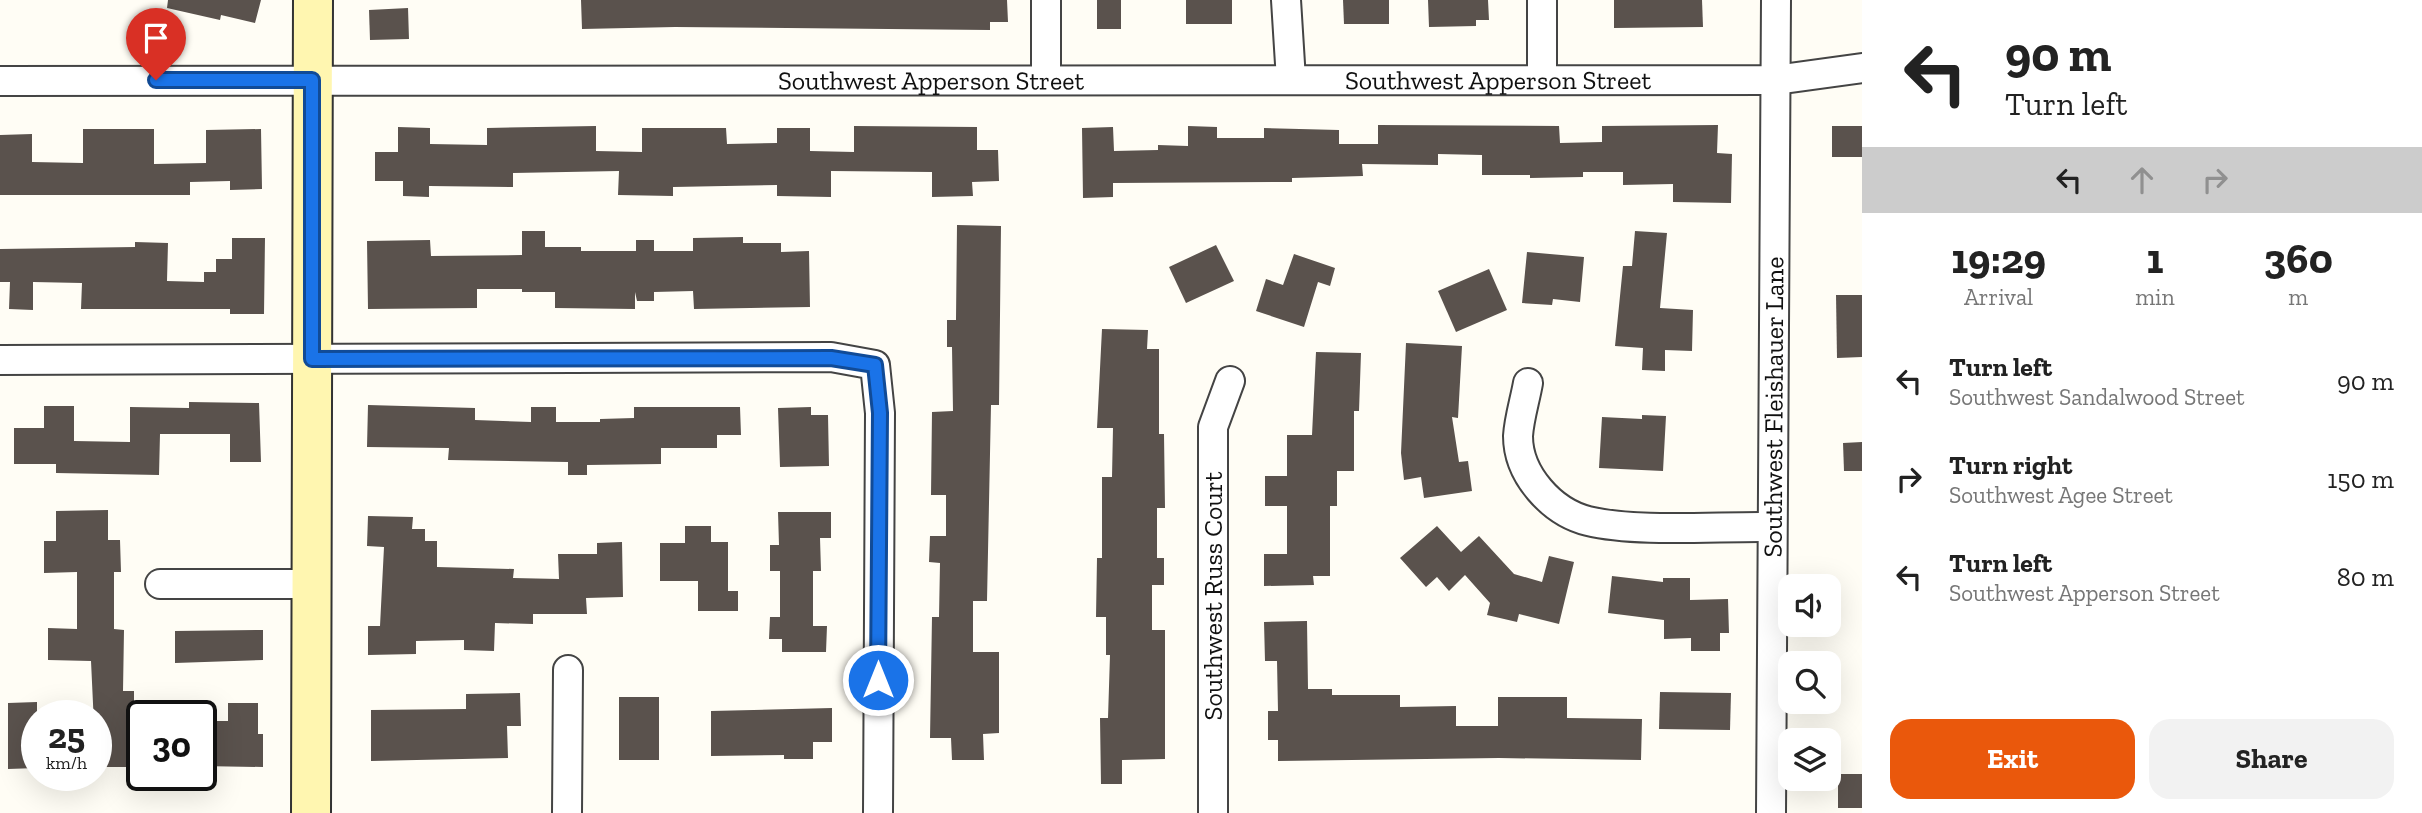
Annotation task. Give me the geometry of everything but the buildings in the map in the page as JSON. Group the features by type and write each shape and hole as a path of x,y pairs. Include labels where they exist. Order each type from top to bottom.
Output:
{"street":[{"path":"311,813 313,0"},
{"path":"1046,0 1046,80"},
{"path":"1286,0 1291,80"},
{"path":"1542,0 1542,80"},
{"name":"Southwest Fleishauer Lane","path":"1771,813 1770,527 1776,0"},
{"name":"Southwest Apperson Street","path":"0,81 1776,80 1862,68"},
{"path":"0,360 831,358 875,365 880,413 878,813"},
{"name":"Southwest Russ Court","path":"1213,813 1213,427 1230,382"},
{"path":"1528,383 1518,437 1525,464 1539,491 1567,512 1587,521 1621,526 1770,527"},
{"path":"160,584 311,584"},
{"path":"567,813 568,670"}],"route":[{"path":"156,80 312,80 312,359 831,358 875,365 880,413 878,680"}]}
